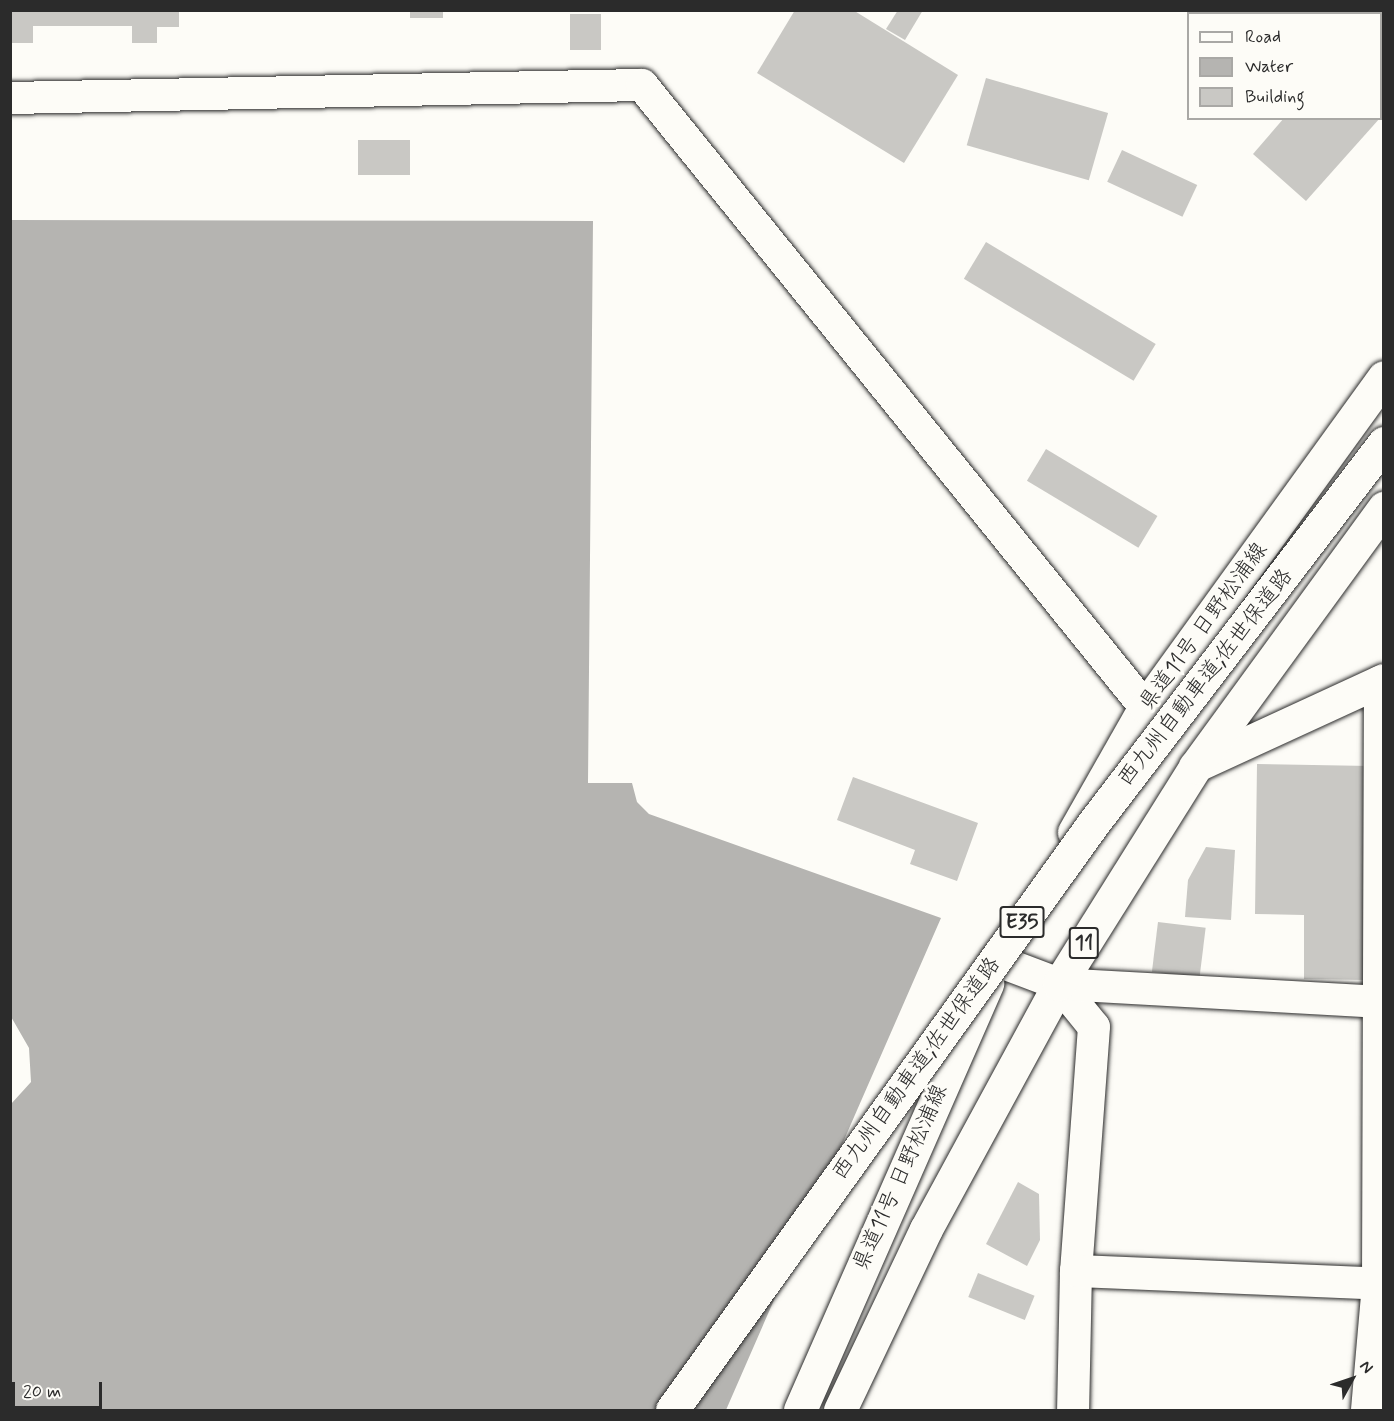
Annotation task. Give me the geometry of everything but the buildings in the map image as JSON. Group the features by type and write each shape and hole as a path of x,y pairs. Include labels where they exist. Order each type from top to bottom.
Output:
{"main road":[{"name":"県道11号 日野松浦線","path":"800,1410 998,961 1145,707 1379,392"},
{"name":"西九州自動車道;佐世保道路","path":"672,1410 1092,825 1383,443"},
{"name":"県道11号 日野松浦線","path":"840,1410 926,1229 1059,984 1195,767 1383,508"}],"street":[{"path":"1236,11 1383,12"},
{"path":"10,98 642,85 1145,707"},
{"path":"1195,767 1382,681 1381,1283 1367,1410"},
{"path":"998,961 1059,984 1382,1000"},
{"path":"1059,984 1094,1027 1076,1271 1073,1410"},
{"path":"1076,1271 1381,1283"}],"water":[{"path":"11,220 593,221 588,783 632,783 637,802 649,814 941,918 726,1410 11,1410 11,1104 31,1082 29,1048 10,1015"}]}
